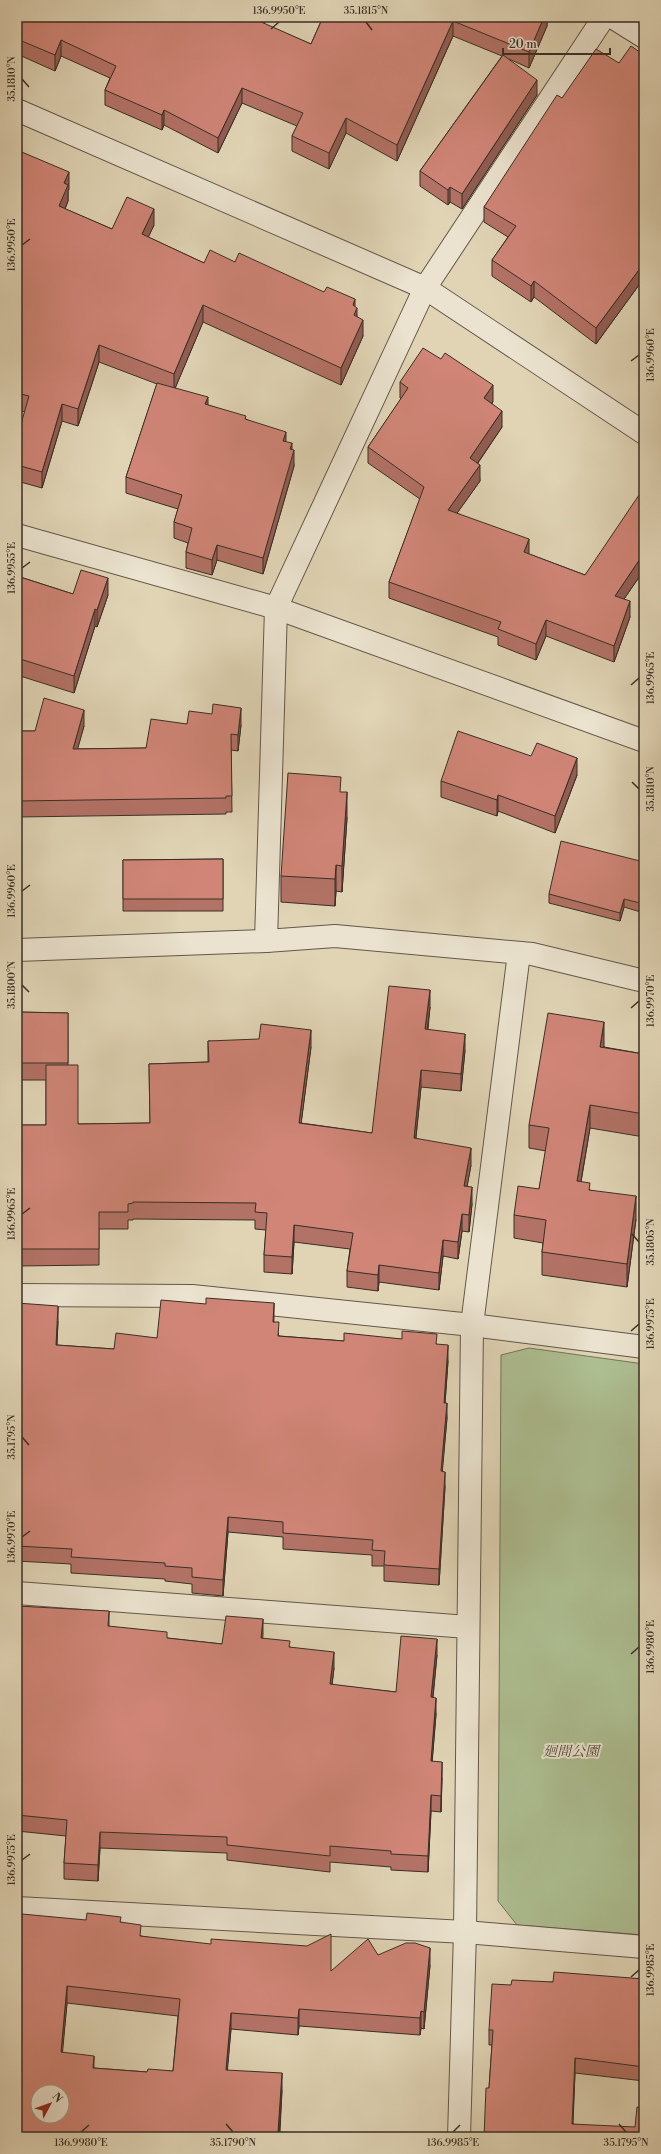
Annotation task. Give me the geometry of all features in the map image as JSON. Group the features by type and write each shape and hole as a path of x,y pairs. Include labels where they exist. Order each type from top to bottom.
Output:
{"street":[{"path":"266,941 276,608 425,288 604,17"},
{"path":"612,17 644,37"},
{"path":"17,110 425,288 644,433"},
{"path":"17,535 276,608 644,741"},
{"path":"17,950 266,941 336,936 532,954 644,980"},
{"path":"459,2137 465,1932 472,1325 520,953"},
{"path":"17,1295 192,1296 472,1325 644,1347"},
{"path":"17,1593 468,1627"},
{"path":"17,1908 465,1932 644,1947"}],"green space":[{"name":"廻間公園","path":"529,1348 644,1364 644,1935 517,1925 498,1901 501,1355"}],"building":[{"path":"17,17 260,17 259,21 311,44 323,17 544,17 529,52 453,21 397,145 346,118 329,153 292,136 303,113 242,88 218,138 164,110 162,115 105,90 116,66 61,40 55,55 17,39"},
{"path":"631,46 644,55 644,263 596,328 534,281 531,286 492,260 516,226 484,207 557,95 562,98 596,49 619,63"},
{"path":"503,55 537,80 462,194 450,187 448,190 420,171"},
{"path":"17,150 69,172 64,183 68,185 59,206 112,229 127,197 154,209 142,234 204,263 210,250 235,262 239,253 324,292 327,287 355,299 353,305 357,308 354,315 363,320 341,368 203,305 174,374 99,345 78,409 62,404 42,472 17,465 17,438 29,396 17,393"},
{"path":"423,348 441,359 445,353 493,385 484,398 502,411 470,458 480,465 448,510 529,539 524,552 585,575 639,495 644,499 644,553 615,596 630,601 614,646 546,620 536,644 498,629 501,622 389,582 424,487 368,447 408,388 400,382"},
{"path":"157,383 208,397 205,404 246,416 245,419 286,432 283,441 292,443 290,449 294,450 263,558 217,545 212,560 186,552 192,528 174,522 182,495 126,477"},
{"path":"81,570 108,578 97,610 95,609 74,676 17,658 17,576 73,594"},
{"path":"44,698 84,710 73,749 146,748 151,719 187,724 189,711 212,714 213,704 241,708 238,735 231,734 232,796 226,796 226,798 17,801 17,731 35,731"},
{"path":"458,731 531,756 537,743 577,758 555,816 498,795 497,800 441,781"},
{"path":"288,773 341,777 340,792 347,792 342,866 336,865 335,879 281,876"},
{"path":"561,841 640,861 641,855 644,856 644,904 624,899 620,913 549,894"},
{"path":"223,859 223,899 123,899 123,860"},
{"path":"389,986 430,990 425,1029 465,1034 461,1074 421,1070 414,1138 471,1148 464,1186 472,1187 469,1215 462,1214 458,1242 443,1240 439,1273 379,1265 378,1275 347,1271 353,1233 294,1225 292,1257 264,1255 267,1213 255,1212 256,1203 133,1202 128,1204 128,1212 99,1212 99,1249 17,1249 17,1125 46,1125 46,1065 78,1065 78,1124 150,1123 149,1064 209,1062 208,1041 259,1039 261,1024 311,1030 299,1123 372,1133"},
{"path":"17,1012 68,1013 68,1063 17,1063"},
{"path":"548,1013 604,1022 600,1047 644,1054 644,1114 590,1105 577,1181 590,1183 589,1190 636,1196 627,1264 542,1252 546,1220 514,1215 518,1186 539,1189 549,1128 529,1125"},
{"path":"206,1298 274,1303 273,1322 279,1322 278,1336 344,1341 344,1333 402,1339 402,1331 437,1334 436,1344 448,1345 444,1403 447,1403 441,1471 445,1472 439,1569 384,1565 385,1551 372,1550 373,1540 283,1533 283,1522 228,1517 223,1580 192,1577 192,1568 165,1566 165,1563 71,1557 72,1549 17,1546 17,1303 58,1306 56,1345 114,1349 116,1333 157,1338 161,1300 206,1304"},
{"path":"17,1606 109,1611 108,1626 167,1632 167,1638 222,1644 226,1616 263,1619 261,1638 290,1641 289,1647 334,1652 330,1684 396,1692 401,1636 437,1639 431,1697 436,1698 431,1761 442,1762 441,1796 431,1795 428,1856 391,1854 391,1851 330,1846 330,1856 227,1845 227,1837 100,1832 98,1865 64,1863 67,1820 17,1815"},
{"path":"87,1913 121,1917 120,1922 141,1925 140,1936 211,1944 211,1939 307,1946 331,1934 331,1971 368,1939 378,1955 406,1943 415,1943 430,1948 424,2012 421,2011 420,2018 299,2009 298,2018 231,2013 226,2070 282,2073 278,2132 342,2135 342,2137 17,2137 17,1976 22,1914 86,1920","holes":["67,1986 180,1999 173,2071 148,2069 147,2072 93,2068 94,2056 61,2052"]},
{"path":"554,1972 644,1979 644,2067 575,2058 572,2124 635,2127 637,2107 644,2108 644,2137 484,2137 486,2088 489,2088 493,2030 489,2030 492,1984 511,1985 512,1980 553,1982"}]}
